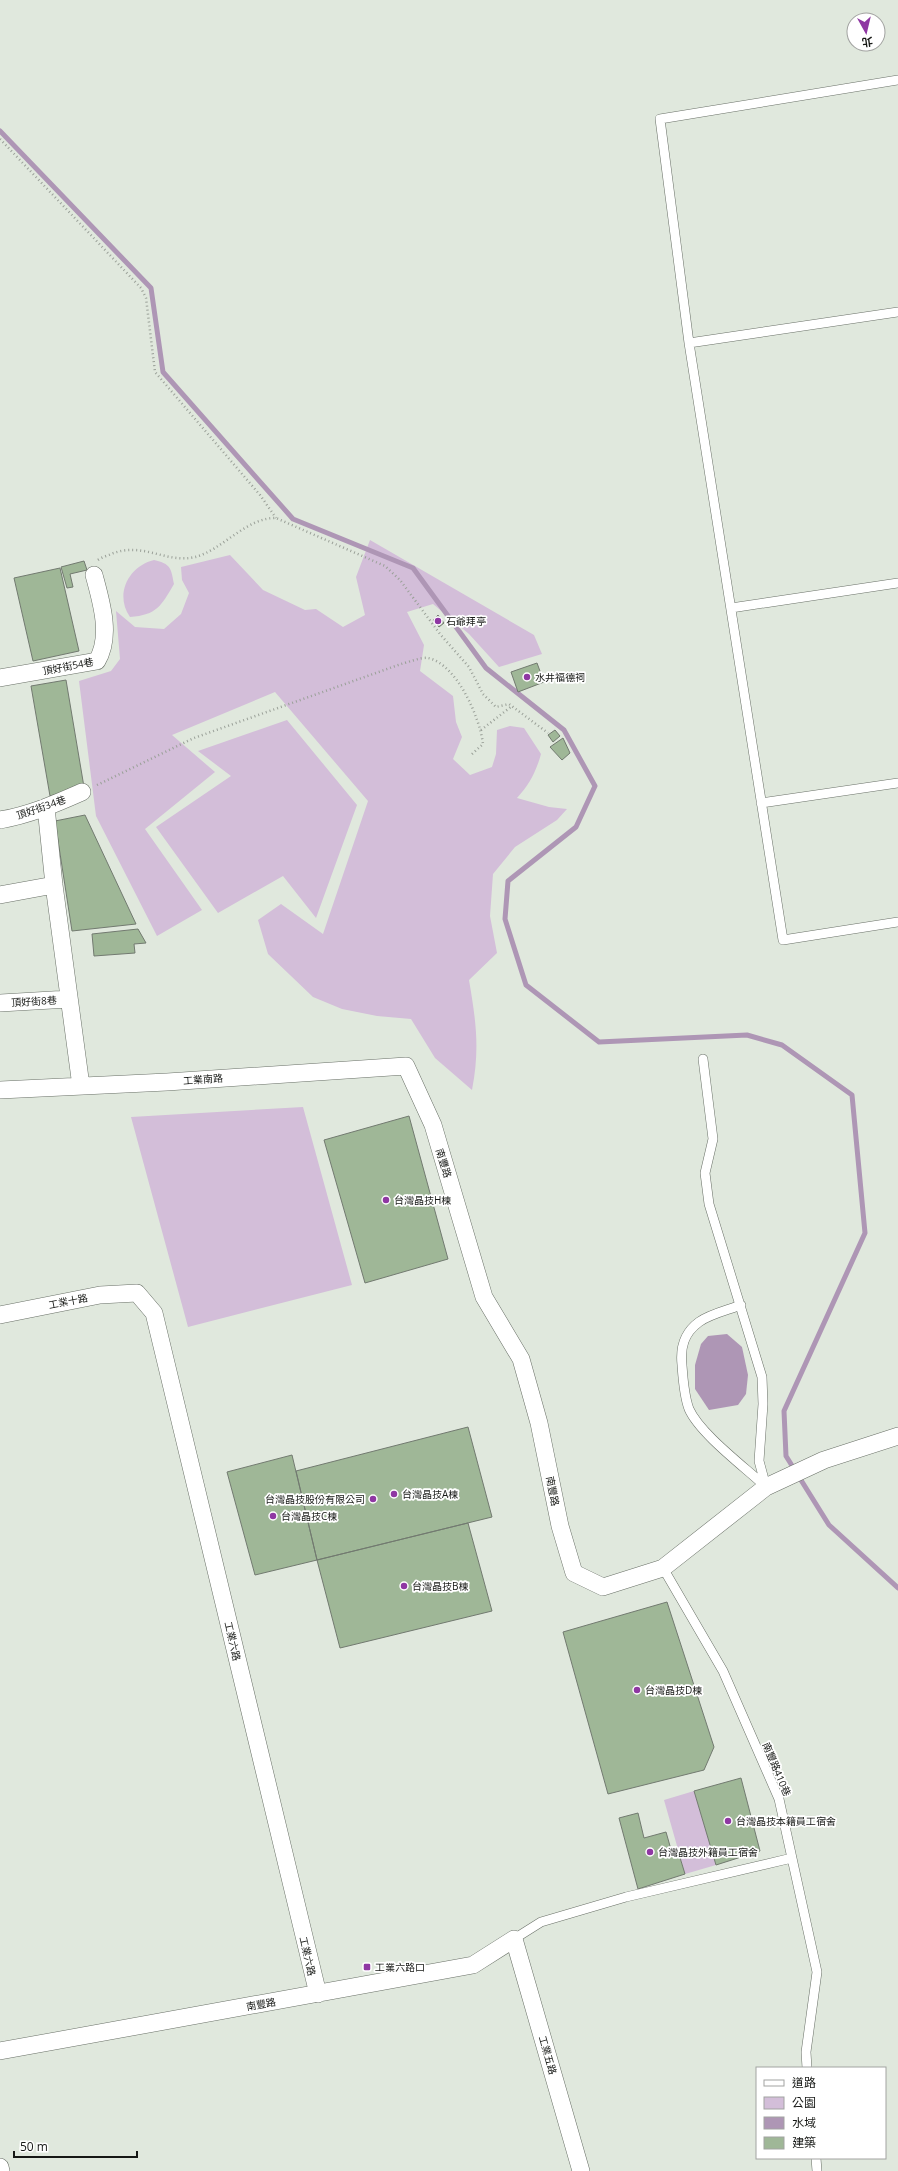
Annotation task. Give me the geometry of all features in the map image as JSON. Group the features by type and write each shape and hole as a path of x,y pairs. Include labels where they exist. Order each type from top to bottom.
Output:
{"street":[{"name":"頂好街54巷","path":"0,678 97,661 102,653 104,641 100,597 94,575"},
{"name":"頂好街34巷","path":"0,820 19,816 46,807 82,792"},
{"path":"46,807 54,885 81,1086"},
{"path":"0,895 54,885"},
{"name":"頂好街8巷","path":"0,1003 69,1000"},
{"name":"工業南路","path":"0,1090 406,1066"},
{"name":"南豐路","path":"406,1066 433,1125 484,1297 521,1359 539,1423 560,1526 574,1573 603,1587 662,1568 766,1487 824,1460 898,1436"},
{"name":"工業十路","path":"0,1315 100,1295 137,1293"},
{"name":"工業六路","path":"137,1293 154,1313 318,1994"},
{"name":"南豐路","path":"0,2051 473,1965 514,1939"},
{"name":"工業五路","path":"514,1939 581,2171"},
{"path":"0,2167 1,2171"}],"lane":[{"path":"898,80 660,119 690,343 783,940 898,922"},
{"path":"690,343 898,312"},
{"path":"731,608 898,583"},
{"path":"761,803 898,783"},
{"path":"703,1059 713,1138 705,1173 709,1204 762,1377 763,1404 759,1461 766,1487"},
{"path":"741,1305 699,1322 684,1338 681,1356 683,1382 689,1409 694,1417 711,1437 766,1487"},
{"name":"南豐路410巷","path":"662,1568 723,1671 779,1799 817,1972 806,2052 807,2067"},
{"path":"514,1939 541,1922 626,1897 792,1858"},
{"path":"816,2159 817,2171"}],"path":[{"path":"0,139 141,288 146,298 155,372 260,495 276,518"},
{"path":"94,575 93,570 95,564 100,558 118,551 132,549 179,558 196,557 250,525 268,518 276,518 385,566 400,580 440,634 469,667 483,694 489,701 496,707 509,704 548,733"},
{"path":"82,792 194,738 401,664 428,658 445,667 465,693 481,730 483,744 471,755"},
{"path":"481,730 512,706"}],"green space":[{"path":"370,540 534,635 542,654 499,667 469,634 433,604 407,612 424,645 420,671 453,696 456,722 462,737 453,759 470,775 492,767 496,754 497,730 510,726 524,728 541,754 532,778 517,798 549,807 567,809 557,820 515,847 493,874 490,916 497,953 469,980 474,1009 476,1035 476,1061 472,1090 435,1058 411,1019 377,1016 342,1009 313,997 268,954 258,920 281,904 323,934 368,801 275,692 172,735 215,772 145,829 202,910 157,936 96,816 79,681 111,671 120,659 116,611 135,627 164,629 181,614 189,593 182,580 181,567 230,555 263,590 305,610 316,609 343,627 365,615 356,577"},
{"path":"154,560 167,565 171,570 174,584 157,608 146,614 130,617 125,608 123,599 127,582 137,568"},
{"path":"287,720 357,805 316,918 283,876 218,913 156,827 231,776 198,751"},
{"path":"303,1107 352,1285 188,1327 131,1117"},
{"path":"694,1791 716,1865 685,1874 664,1800"}],"water":[{"path":"727,1334 742,1347 748,1375 746,1394 738,1405 709,1410 695,1389 695,1365 701,1344 708,1336"}],"building":[{"path":"84,561 87,570 70,574 73,587 67,588 61,567"},
{"path":"60,568 79,651 33,661 14,578"},
{"name":"石爺拜亭","path":"438,615 444,623 439,627 433,620"},
{"name":"水井福德祠","path":"537,663 544,682 518,692 511,672"},
{"path":"66,680 84,787 50,796 31,686"},
{"path":"555,730 560,736 553,742 548,735"},
{"path":"563,738 570,753 562,760 550,747"},
{"path":"85,815 136,924 72,931 55,821"},
{"path":"138,929 146,943 134,944 135,953 94,956 92,934"},
{"name":"台灣晶技H棟","path":"409,1116 448,1259 365,1283 324,1140"},
{"name":"台灣晶技A棟","path":"468,1427 492,1517 317,1560 296,1471"},
{"name":"台灣晶技C棟","path":"292,1455 317,1560 255,1575 227,1472"},
{"name":"台灣晶技B棟","path":"468,1523 492,1611 340,1648 317,1560"},
{"name":"台灣晶技D棟","path":"667,1602 714,1747 704,1770 608,1794 563,1632"},
{"name":"台灣晶技本籍員工宿舍","path":"741,1778 760,1851 716,1865 694,1791"},
{"name":"台灣晶技外籍員工宿舍","path":"638,1813 644,1838 666,1832 672,1853 678,1851 685,1874 638,1889 619,1818"}],"waterway":[{"path":"0,131 151,288 163,372 293,519 413,568 486,668 564,730 595,786 576,827 508,881 505,919 526,985 599,1042 747,1035 782,1045 852,1095 865,1233 784,1411 786,1456 829,1525 898,1588"}],"place":[{"name":"石爺拜亭","path":"438,621"},
{"name":"水井福德祠","path":"527,677"},
{"name":"台灣晶技H棟","path":"386,1200"},
{"name":"台灣晶技A棟","path":"394,1494"},
{"name":"台灣晶技股份有限公司","path":"373,1499"},
{"name":"台灣晶技C棟","path":"273,1516"},
{"name":"台灣晶技B棟","path":"404,1586"},
{"name":"台灣晶技D棟","path":"637,1690"},
{"name":"台灣晶技本籍員工宿舍","path":"728,1821"},
{"name":"台灣晶技外籍員工宿舍","path":"650,1852"},
{"name":"工業六路口","path":"367,1967"}]}
